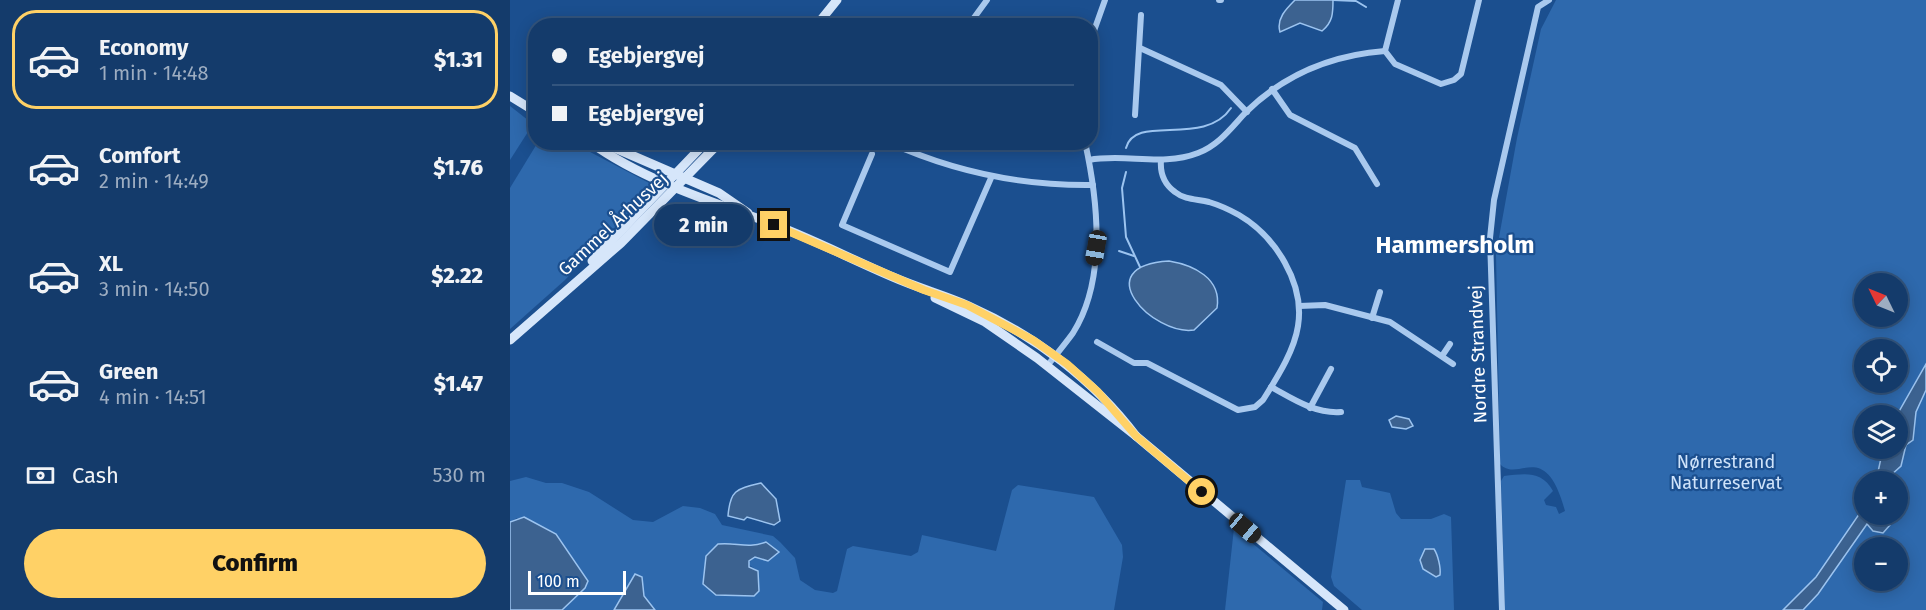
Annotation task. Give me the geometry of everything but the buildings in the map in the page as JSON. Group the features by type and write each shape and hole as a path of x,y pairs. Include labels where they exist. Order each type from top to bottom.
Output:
{"street":[{"path":"822,18 837,0"},
{"path":"974,18 987,0"},
{"path":"1098,20 1105,0"},
{"path":"1385,51 1398,0"},
{"path":"1385,51 1395,64 1441,84 1454,81 1461,74 1479,0"},
{"name":"Nordre Strandvej","path":"1502,610 1490,238 1494,200 1538,4 1549,0"},
{"path":"1135,115 1141,15"},
{"path":"1140,48 1221,85 1247,112"},
{"path":"1089,160 1106,158 1161,160 1184,157 1211,147 1272,89 1291,77 1325,62 1385,51"},
{"path":"1272,89 1290,115 1355,148 1377,184"},
{"path":"510,96 528,107"},
{"path":"603,150 633,168 753,216 924,290 1012,335 1046,358 1055,356"},
{"path":"620,150 719,193 753,216"},
{"name":"Gammel Århusvej","path":"510,340 621,243 672,185 676,174 698,150"},
{"name":"Gammel Århusvej","path":"672,185 686,179 713,150"},
{"path":"905,150 926,160 991,178 1093,185"},
{"path":"1047,366 1073,332 1089,290 1098,224 1087,150"},
{"path":"872,154 842,225 950,272 991,178"},
{"path":"1097,342 1134,363 1147,363 1238,410 1255,407 1271,387 1293,342 1298,327 1299,306 1284,263 1269,241 1238,214 1209,202 1186,198 1175,193 1166,182 1161,170 1161,160"},
{"path":"924,290 948,297 985,313 1055,356 1098,392 1136,436"},
{"path":"1372,318 1380,292"},
{"path":"1299,306 1325,305 1390,322 1454,364"},
{"path":"985,322 1047,366 1136,436 1344,610"},
{"path":"1442,356 1450,344"},
{"path":"1310,408 1331,369"},
{"path":"1271,387 1310,408 1328,413 1341,412"}],"green space":[{"name":"Nørrestrand Naturreservat","path":"1556,0 1926,0 1926,610 1505,610 1501,481 1504,476 1538,476 1553,491 1544,500 1546,505 1556,507 1559,514 1565,511 1549,475 1532,467 1507,469 1500,464 1496,254 1517,138 1541,29"},
{"path":"510,106 528,120 528,132 510,160"},
{"path":"533,150 586,150 651,184 651,189 565,280 510,329 510,188"},
{"path":"526,477 546,483 562,483 589,492 633,520 653,522 683,506 700,508 715,514 722,525 773,536 795,558 800,580 815,590 833,593 837,591 847,549 853,546 911,556 918,552 922,535 996,551 1012,490 1018,485 1094,497 1122,545 1123,557 1114,610 655,610 644,596 644,589 626,592 614,610 562,610 585,588 588,581 556,534 517,518 510,522 510,481","holes":["766,542 748,564 758,571 759,591 731,543 751,548"]},
{"path":"1346,480 1360,480 1362,487 1390,493 1396,513 1401,519 1431,519 1444,514 1451,517 1454,610 1362,610 1334,586 1331,577"},
{"path":"1234,528 1323,602 1322,610 1225,610"}],"shaded area":[{"path":"1295,0 1333,0 1332,17 1326,28 1322,31 1300,23 1280,32 1279,23 1285,11"},
{"path":"1169,261 1196,270 1210,281 1215,289 1217,308 1194,330 1178,329 1146,312 1135,300 1130,287 1132,275 1145,266"},
{"path":"1926,364 1926,390 1916,412 1913,440 1908,444 1908,405 1903,405"},
{"path":"1396,416 1409,419 1413,426 1406,429 1392,427 1389,420"},
{"path":"1881,459 1903,459 1901,466 1896,471 1878,471"},
{"path":"761,483 776,499 780,521 774,525 747,517 744,520 728,516 730,501 736,492"},
{"path":"524,517 556,534 588,581 585,588 562,610 510,610 510,522"},
{"path":"1854,522 1854,525 1866,525 1858,537 1854,537 1854,543 1818,594 1803,610 1783,610 1816,577"},
{"path":"1868,525 1890,525 1883,533 1873,531"},
{"path":"766,542 779,552 768,561 755,557 749,561 749,567 758,571 759,591 754,596 716,595 703,584 706,556 718,544 753,545"},
{"path":"1425,549 1434,549 1437,555 1440,575 1436,577 1423,569 1420,560"},
{"path":"635,574 642,577 644,596 655,610 614,610"}],"waterway":[{"path":"1333,0 1356,1 1366,7"},
{"path":"1126,148 1132,138 1142,133 1204,126 1219,120 1231,108"},
{"path":"1126,172 1122,188 1126,237 1140,267"},
{"path":"1119,251 1134,256"}],"district":[{"name":"Hammersholm","path":"1455,245"}],"route":[{"path":"774,225 924,290 967,305 1033,340 1067,364 1107,401 1136,436 1202,492"}]}
